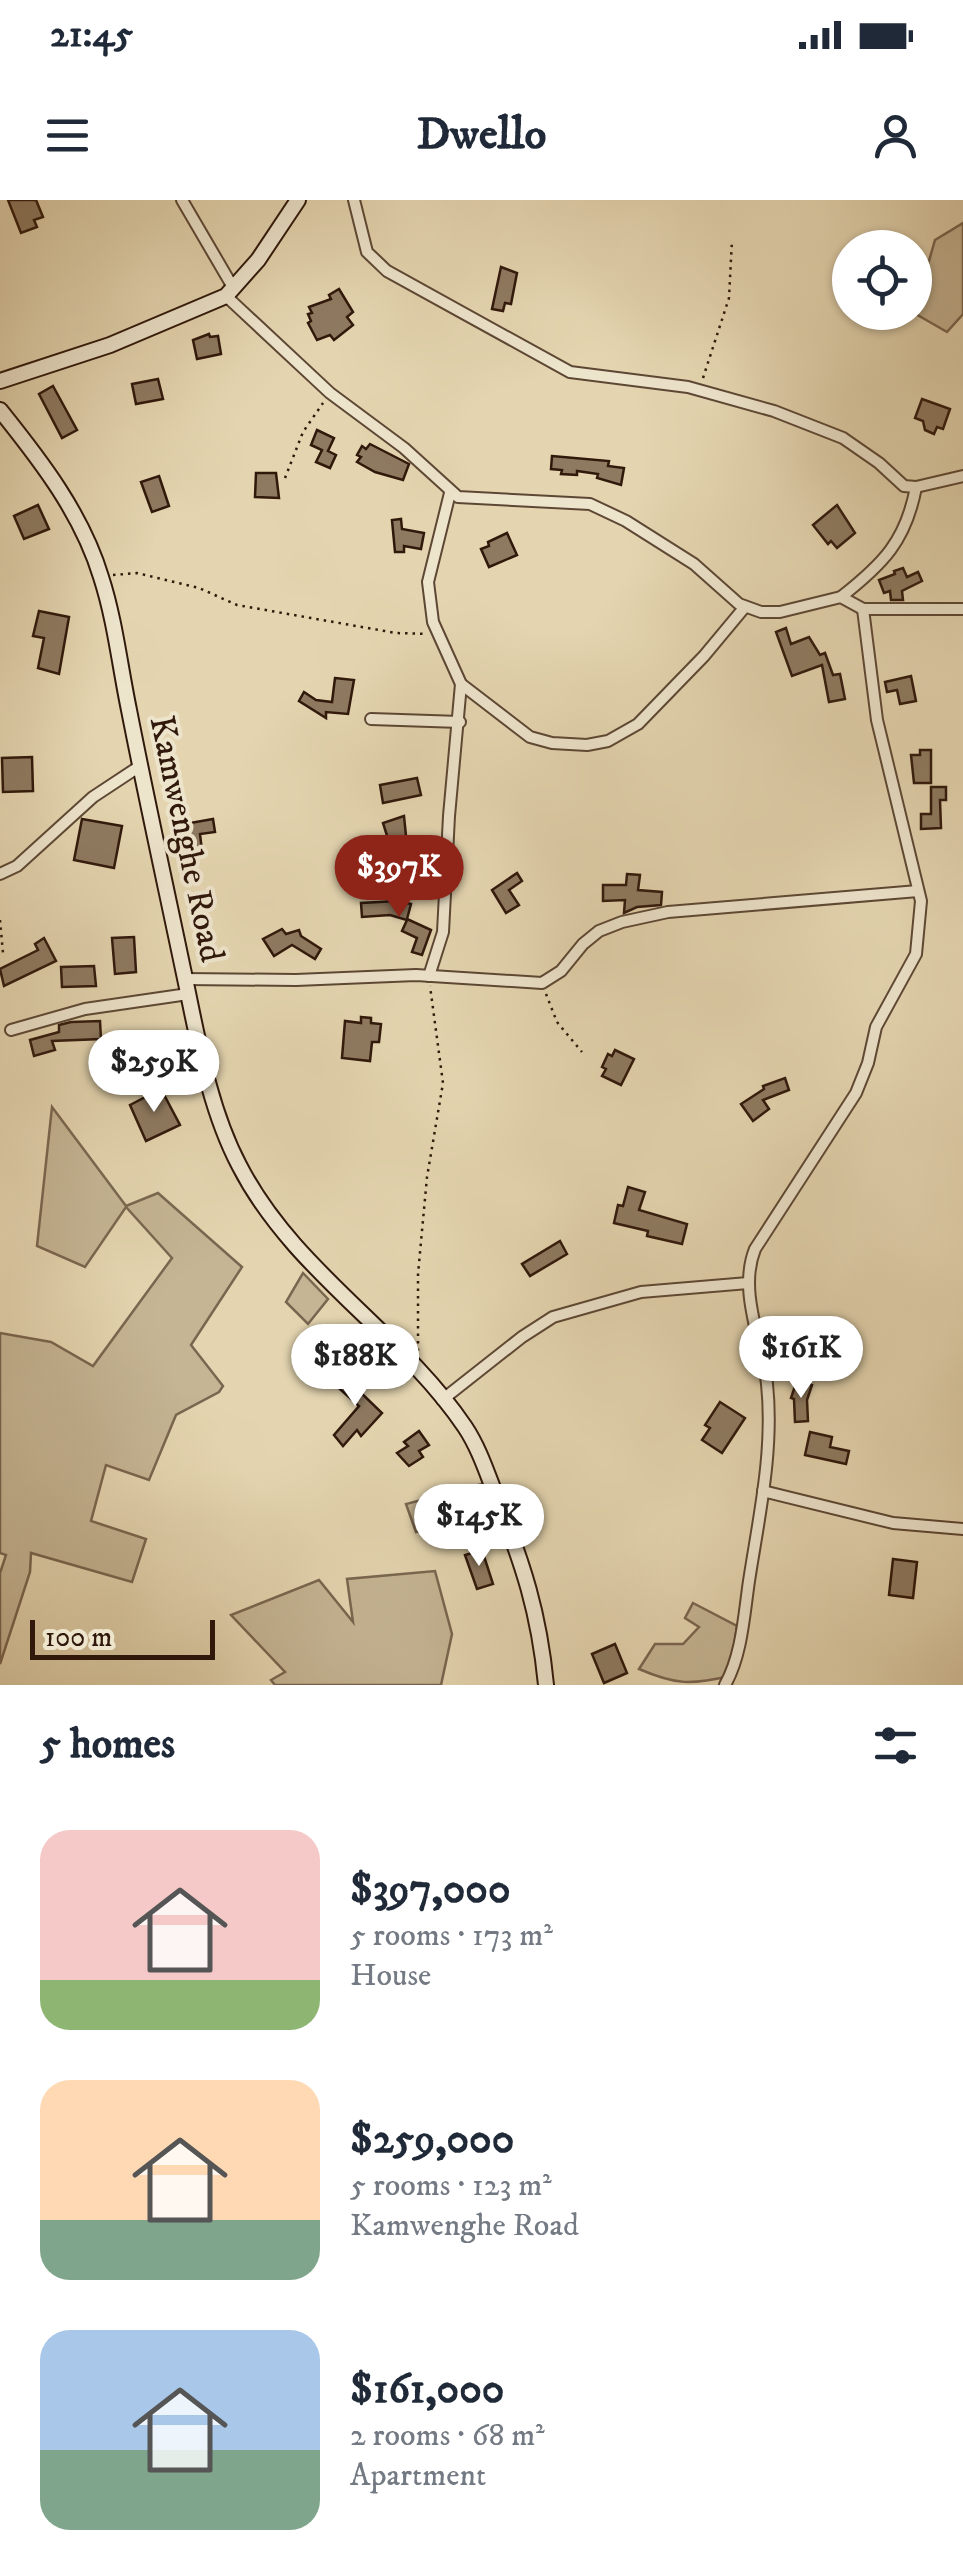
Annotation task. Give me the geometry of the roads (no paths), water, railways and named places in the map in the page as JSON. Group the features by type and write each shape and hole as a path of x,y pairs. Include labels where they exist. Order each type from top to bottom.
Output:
{"main road":[{"path":"0,381 110,346 230,293 298,200"},
{"name":"Kamwenghe Road","path":"0,410 64,496 101,576 213,1098 238,1164 292,1244 412,1366 466,1428 520,1557 541,1631 546,1685"}],"street":[{"path":"182,200 230,293 330,394 404,448 450,492 468,500 573,502 610,512 694,564 744,608 780,612 841,597 889,554 910,518 916,487"},
{"path":"354,200 367,252 387,271 580,375 644,379 699,389 774,411 843,438 880,463 904,486 963,476"},
{"path":"428,976 444,932 449,816 460,722 461,684 438,634 429,605 428,582 450,492"},
{"path":"841,597 863,609 963,610"},
{"path":"461,684 530,737 570,744 608,741 638,724 744,608"},
{"path":"724,1685 740,1637 764,1490 768,1434 766,1384 748,1283 749,1264 856,1093 876,1027 916,954 921,901 876,720 863,609"},
{"path":"371,718 460,722"},
{"path":"0,874 16,866 93,797 140,766"},
{"path":"11,1030 187,986 428,976 542,984 561,972 583,944 622,922 668,912 918,891"},
{"path":"442,1400 522,1336 553,1317 641,1292 748,1283"},
{"path":"764,1490 893,1523 963,1529"}]}
